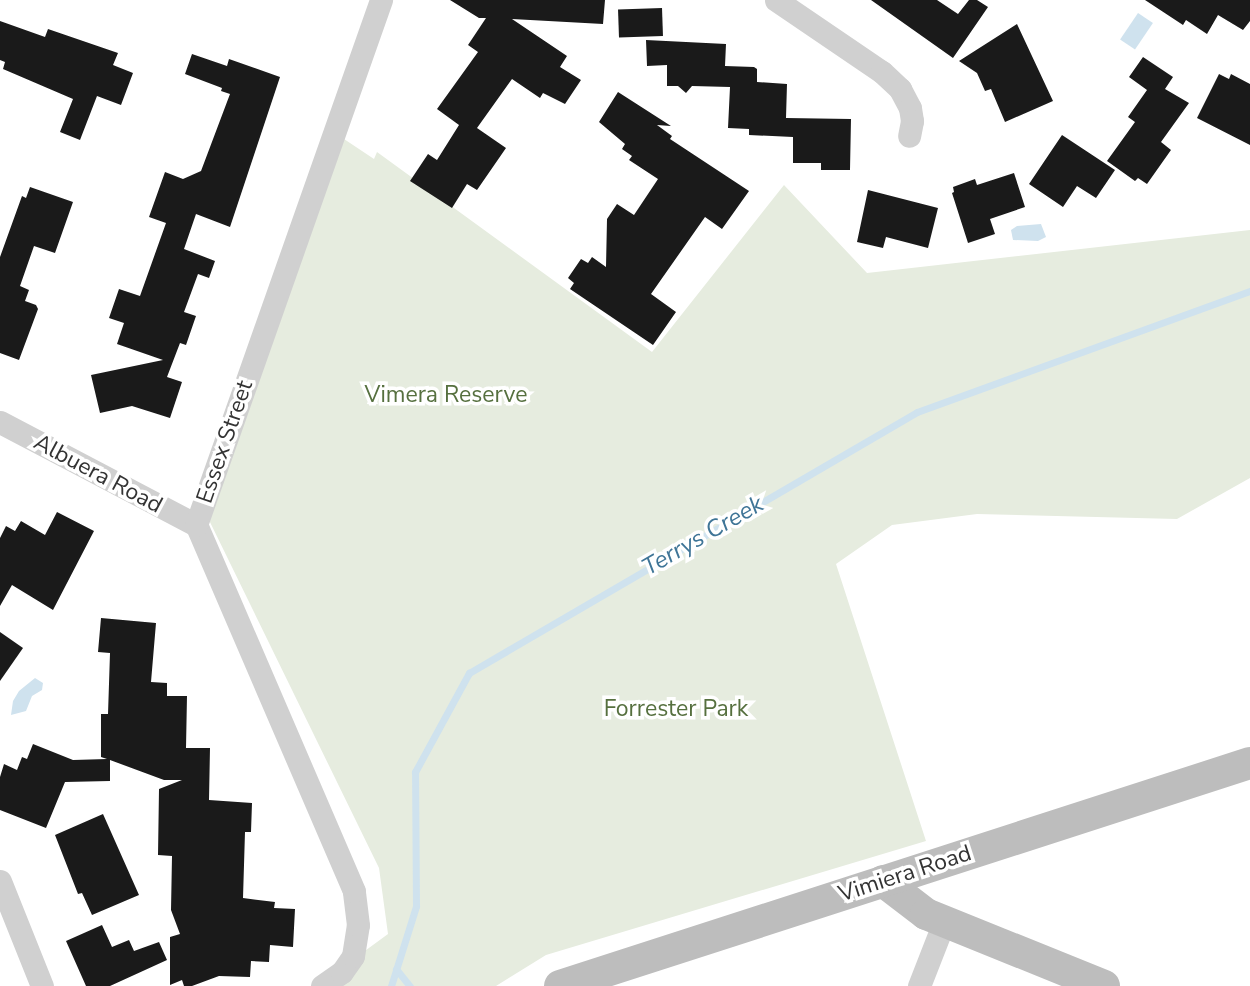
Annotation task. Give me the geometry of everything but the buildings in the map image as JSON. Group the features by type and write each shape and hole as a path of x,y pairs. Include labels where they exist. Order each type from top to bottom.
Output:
{"street":[{"name":"Essex Street","path":"322,986 342,972 353,956 358,925 354,891 196,526 380,0"},
{"path":"776,0 882,72 900,89 910,107 912,121 909,136"},
{"name":"Albuera Road","path":"0,422 196,526"},
{"name":"Vimiera Road","path":"561,986 1250,763"},
{"path":"0,881 42,986"},
{"path":"883,881 926,914 1104,986"},
{"path":"919,986 944,922"}],"green space":[{"path":"344,139 374,159 377,152 652,352 784,185 867,273 1250,230 1250,478 1177,519 977,514 892,525 836,564 926,841 546,955 496,986 317,986 388,934 379,868 207,516"}],"water":[{"path":"1138,13 1153,23 1135,50 1120,40"},
{"path":"1041,224 1046,237 1038,241 1013,240 1011,230 1017,226"},
{"path":"35,678 43,683 42,690 32,696 26,711 11,715 13,701 19,691"}],"waterway":[{"name":"Terrys Creek","path":"391,986 416,906 415,772 469,673 917,412 1250,291"},
{"path":"396,969 410,986"}],"park label":[{"name":"Vimera Reserve","path":"446,395"},
{"name":"Forrester Park","path":"676,709"}]}
